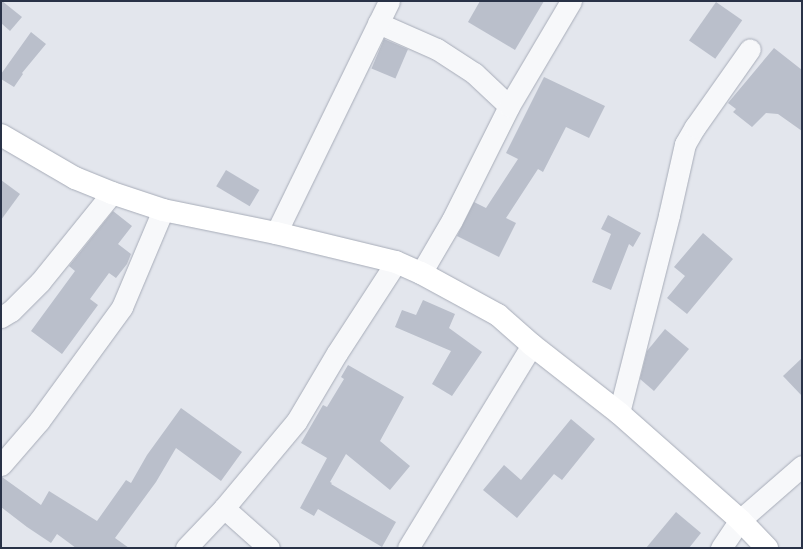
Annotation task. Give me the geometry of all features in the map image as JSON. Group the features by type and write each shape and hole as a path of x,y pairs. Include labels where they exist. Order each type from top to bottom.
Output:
{"street":[{"path":"276,234 389,1"},
{"path":"421,273 452,220 509,106 571,1"},
{"path":"378,23 437,49 474,73 509,106"},
{"path":"619,413 670,215 685,144 695,127 750,49"},
{"path":"1,134 75,178 112,193 163,210 396,262 421,273 498,315 532,345 619,413 740,520 767,548"},
{"path":"1,317 11,311 40,282 112,193"},
{"path":"1,465 39,422 122,307 163,210"},
{"path":"186,548 224,508 296,422 337,353 396,262"},
{"path":"408,548 532,345"},
{"path":"721,548 740,520 802,466"},
{"path":"224,508 269,548"}],"building":[{"path":"2,1 22,17 10,31 1,23"},
{"path":"480,1 544,1 515,50 468,22"},
{"path":"716,2 742,20 715,59 689,41"},
{"path":"31,32 46,44 22,73 23,74 14,87 1,79 1,74"},
{"path":"384,39 408,49 395,79 371,68"},
{"path":"774,48 802,70 802,131 778,114 766,113 752,127 733,112 736,109 728,103"},
{"path":"544,77 605,106 589,138 566,127 543,172 538,169 506,218 516,223 499,257 457,236 474,202 486,208 518,159 506,153"},
{"path":"226,170 259,190 250,206 216,186"},
{"path":"1,180 20,194 1,220"},
{"path":"113,211 132,226 118,244 131,254 127,264 116,278 109,273 90,299 98,305 62,354 31,331 75,271 69,266"},
{"path":"608,215 641,233 633,247 629,244 611,290 592,282 611,234 601,229"},
{"path":"703,233 733,259 687,314 667,298 685,276 674,267"},
{"path":"423,300 455,314 449,328 482,352 452,396 432,384 451,351 395,327 402,310 416,315"},
{"path":"665,329 689,349 654,391 640,379 647,351"},
{"path":"802,358 802,396 783,376"},
{"path":"348,365 404,397 380,441 410,466 390,490 346,454 330,482 396,522 382,547 318,509 314,516 300,508 327,458 301,443 323,405 327,407 344,379 341,377"},
{"path":"181,408 242,452 221,481 176,448 156,482 115,538 129,548 76,548 57,534 51,543 1,507 2,477 41,505 49,491 97,521 126,480 131,483 147,455"},
{"path":"571,419 595,439 562,480 554,474 517,518 483,490 504,465 521,480"},
{"path":"676,512 701,533 689,548 646,548"}]}
